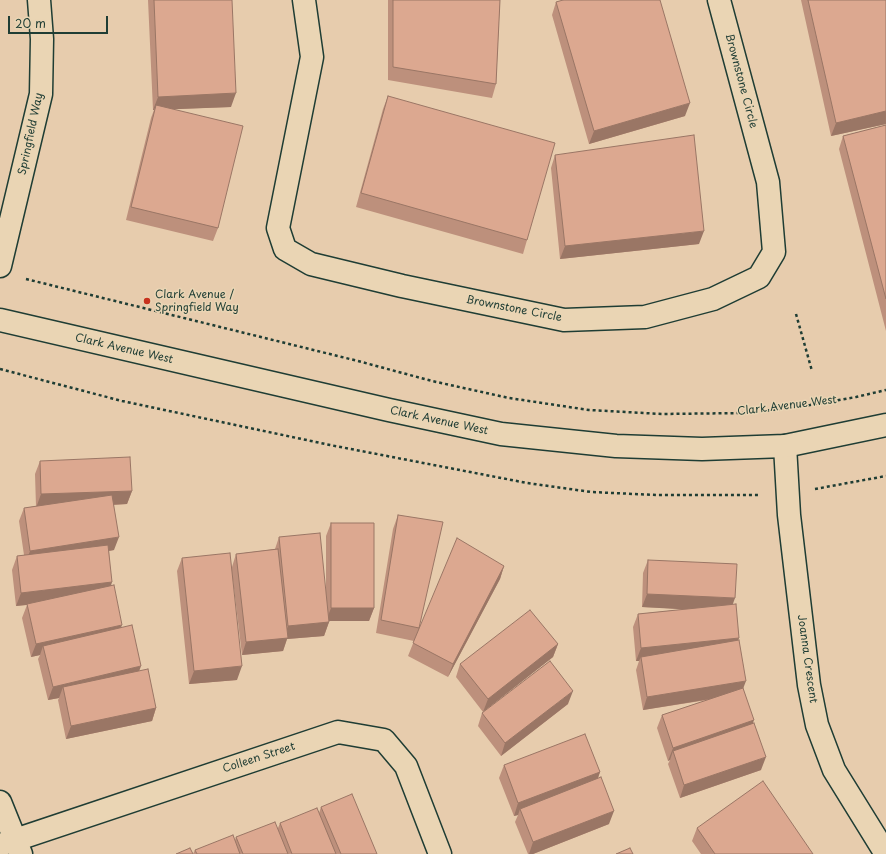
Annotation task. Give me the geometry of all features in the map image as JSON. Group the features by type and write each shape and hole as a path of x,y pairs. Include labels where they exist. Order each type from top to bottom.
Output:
{"street":[{"name":"Springfield Way","path":"0,266 41,94 42,39 39,0"},
{"name":"Brownstone Circle","path":"304,0 312,57 278,228 285,249 311,264 402,286 564,320 645,317 713,298 758,277 774,252 768,182 719,0"},
{"name":"Clark Avenue West","path":"0,320 389,410 501,434 616,446 702,449 785,446 886,425"},
{"name":"Joanna Crescent","path":"785,446 789,515 809,685 817,725 834,770 886,854"},
{"name":"Colleen Street","path":"12,846 338,732 384,740 406,766 440,854"},
{"path":"0,802 12,846"}],"path":[{"name":"Clark Avenue West","path":"53,285 432,381 509,398 588,410 662,414 747,413 810,405 886,390"},
{"path":"796,314 812,371"},
{"path":"0,369 122,401 330,445 527,484 591,492 656,496 761,495"},
{"path":"813,490 886,476"}],"building":[{"path":"154,0 232,0 236,93 158,97"},
{"path":"393,0 500,0 496,84 393,67"},
{"path":"563,0 660,0 690,103 594,131 556,2"},
{"path":"808,0 886,0 886,111 836,123"},
{"path":"388,96 555,143 527,240 361,193"},
{"path":"156,105 243,126 218,228 131,207"},
{"path":"886,125 886,299 843,136"},
{"path":"694,135 704,231 565,246 555,155"},
{"path":"130,457 132,491 41,494 40,461"},
{"path":"112,495 119,537 30,551 24,508"},
{"path":"398,515 443,522 419,628 381,620"},
{"path":"331,523 374,523 374,608 331,608"},
{"path":"320,533 329,622 288,626 279,537"},
{"path":"457,538 504,566 453,664 413,643"},
{"path":"108,545 112,582 21,593 17,556"},
{"path":"278,549 288,638 246,642 236,554"},
{"path":"230,553 242,666 194,671 182,558"},
{"path":"648,560 737,564 735,598 647,594"},
{"path":"114,585 122,625 36,644 27,604"},
{"path":"736,604 739,638 641,648 638,614"},
{"path":"530,610 558,644 488,699 460,664"},
{"path":"132,625 141,666 53,687 43,646"},
{"path":"739,640 746,681 647,697 641,657"},
{"path":"550,661 573,691 505,743 482,713"},
{"path":"148,669 156,708 71,726 63,687"},
{"path":"743,688 754,720 673,748 662,715"},
{"path":"754,723 766,757 684,785 673,751"},
{"path":"585,734 600,772 518,803 504,765"},
{"path":"601,777 614,811 533,842 520,809"},
{"path":"763,781 813,854 715,854 697,828"},
{"path":"352,794 377,854 341,854 321,807"},
{"path":"317,808 336,854 292,854 280,823"},
{"path":"275,822 288,854 243,854 236,837"},
{"path":"233,835 240,854 197,854 195,850"},
{"path":"190,848 193,854 176,854"},
{"path":"630,848 633,854 616,854"}],"place":[{"name":"Clark Avenue / Springfield Way","path":"147,301"}]}
